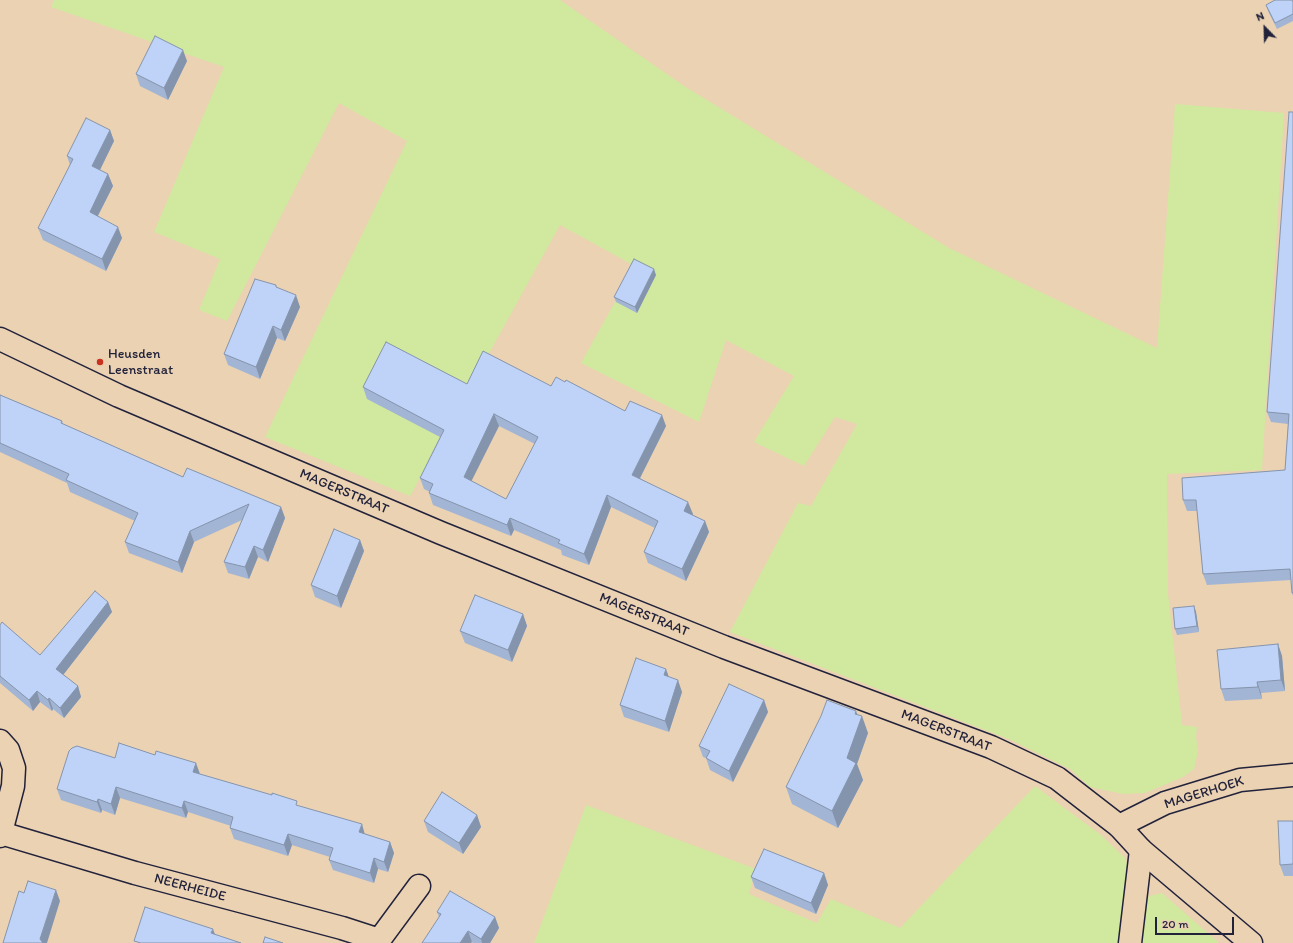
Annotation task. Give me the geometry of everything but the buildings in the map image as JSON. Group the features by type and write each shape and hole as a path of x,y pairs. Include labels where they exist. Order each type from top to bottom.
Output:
{"street":[{"name":"MAGERSTRAAT","path":"0,340 119,396 441,533 724,647 991,747 1057,778 1119,826 1142,850 1251,943"},
{"name":"NEERHEIDE","path":"0,741 8,750 14,768 13,786 0,834 135,873 342,928 378,941 419,886"},
{"name":"MAGERHOEK","path":"1119,826 1165,803 1234,782 1246,779 1293,775"},
{"path":"1130,943 1142,850"}],"green space":[{"path":"54,0 560,0 684,86 949,248 1157,348 1175,104 1284,113 1262,470 1167,474 1168,593 1182,725 1197,727 1196,737 1198,751 1194,769 1183,777 1145,793 1123,794 1090,787 1070,769 1011,740 730,632 798,503 811,506 857,424 835,417 804,466 754,442 794,376 726,340 699,422 581,363 635,266 560,225 410,496 265,437 407,141 339,103 227,321 199,310 220,259 154,232 224,67 51,7"},
{"path":"1035,786 1101,835 1125,858 1130,874 1119,943 534,943 586,805 756,869 749,894 817,923 831,899 900,928"},
{"path":"1162,893 1219,943 1142,943 1142,916 1149,896"}],"place":[{"name":"Heusden Leenstraat","path":"100,362"}]}
